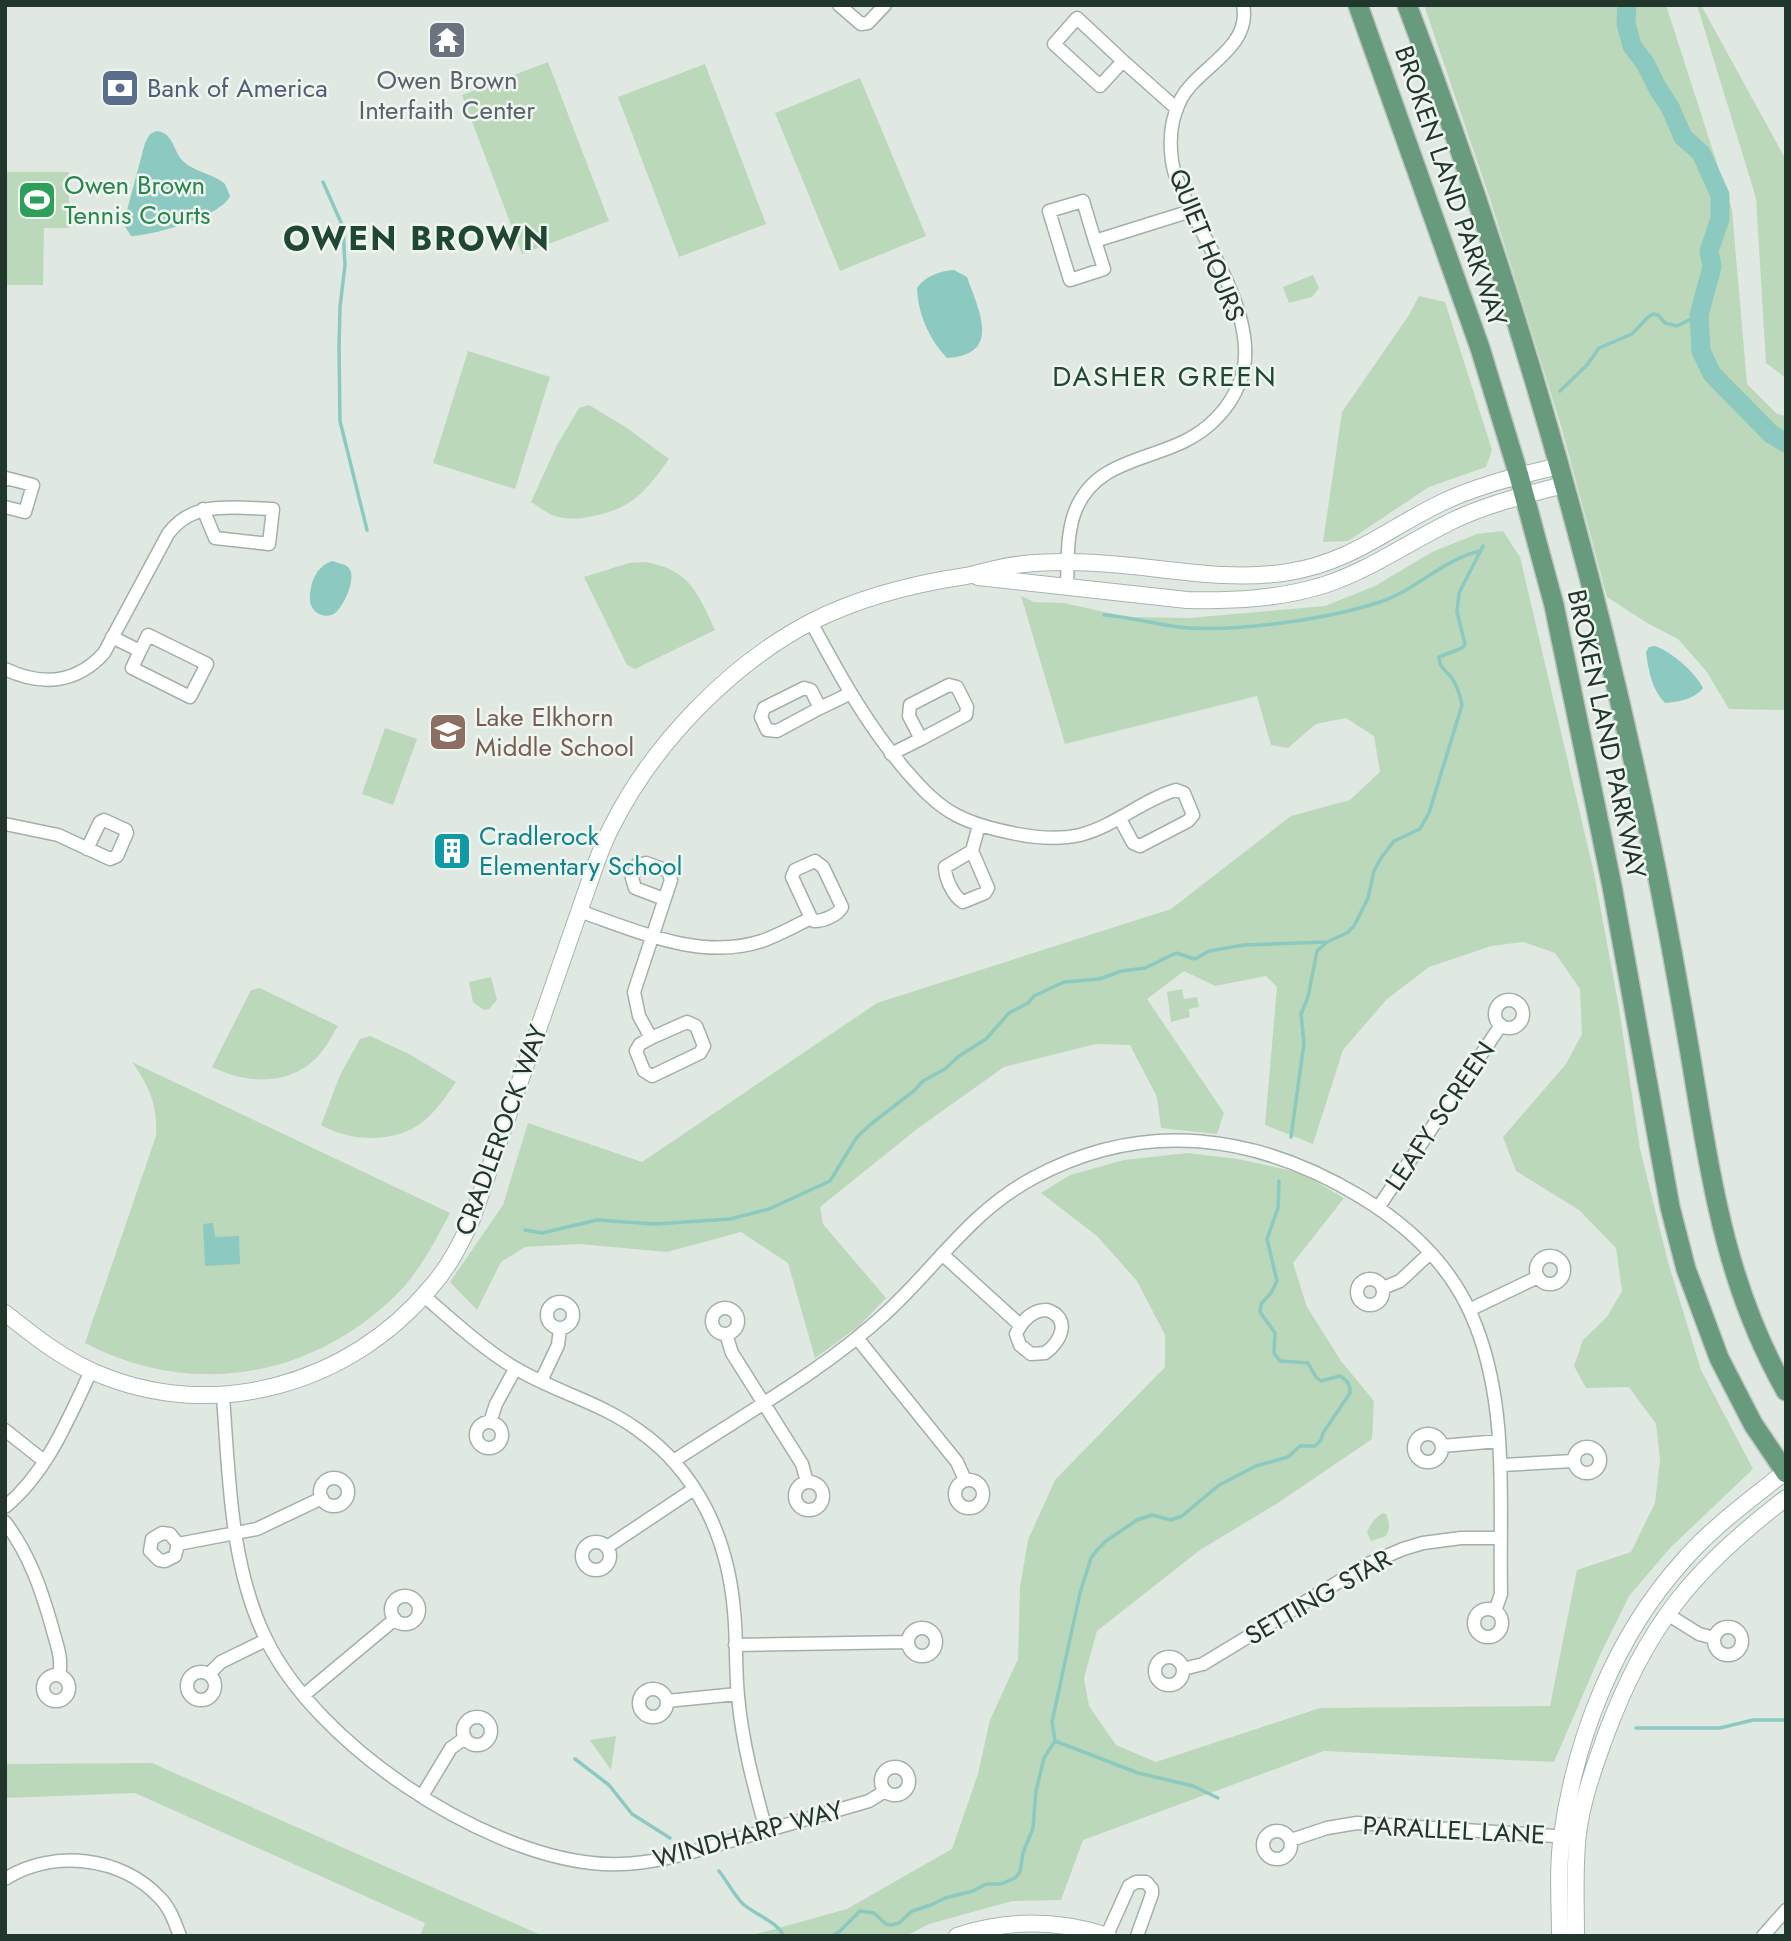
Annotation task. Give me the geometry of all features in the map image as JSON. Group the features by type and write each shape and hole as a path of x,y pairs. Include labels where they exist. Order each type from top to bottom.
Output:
{"main road":[{"name":"BROKEN LAND PARKWAY","path":"1357,5 1480,348 1554,605 1612,886 1670,1207 1694,1295 1718,1358 1753,1424 1785,1472"},
{"name":"BROKEN LAND PARKWAY","path":"1407,5 1488,236 1561,475 1600,621 1641,795 1670,940 1721,1227 1749,1315 1786,1391"}],"street":[{"path":"839,5 861,24 868,23 885,5"},
{"name":"QUIET HOURS","path":"1067,588 1069,535 1076,508 1097,479 1122,464 1174,446 1199,433 1221,414 1244,373 1246,350 1239,315 1229,288 1174,173 1171,135 1177,108 1189,87 1240,34 1244,22 1243,5"},
{"path":"1123,61 1100,86 1054,44 1077,18 1177,108"},
{"path":"1083,201 1095,241 1104,269 1070,280 1049,211 1083,201"},
{"path":"1095,241 1191,211"},
{"path":"969,576 1028,563 1068,562 1218,574 1271,575 1294,571 1354,551 1444,501 1519,476 1561,475"},
{"path":"969,576 1187,600 1244,599 1298,592 1322,586 1365,569 1456,519 1524,496 1561,475"},
{"path":"5,480 6,478 33,485 25,512 5,507"},
{"path":"5,669 44,681 66,678 96,662 104,653 168,534 180,520 203,509 273,509 269,544 215,538 203,509"},
{"name":"CRADLEROCK WAY","path":"5,1313 53,1349 91,1371 144,1389 180,1394 223,1395 292,1383 335,1365 374,1340 424,1296 447,1266 472,1219 609,830 641,776 669,739 744,668 811,622 904,587 969,576"},
{"path":"811,622 849,694 891,754 930,797 956,816 998,831 1049,839 1080,835 1120,819 1176,790 1184,793 1193,815 1188,821 1140,846 1133,842 1120,819"},
{"path":"148,635 207,664 190,697 132,668 140,651 148,635"},
{"path":"112,637 140,651"},
{"path":"891,754 921,739 966,715 967,708 957,687 949,685 910,705 909,716 921,739"},
{"path":"820,708 811,690 804,688 764,708 761,717 767,730 777,731 849,694"},
{"path":"5,824 58,835 88,849"},
{"path":"972,851 979,825"},
{"path":"815,861 823,867 842,906 838,913 822,921 814,921 811,918 792,877 795,870 815,861"},
{"path":"651,1038 639,1016 634,992 664,899"},
{"path":"579,912 651,936 697,947 733,947 762,941 811,918"},
{"path":"692,1022 704,1041 704,1049 652,1076 644,1071 636,1051 640,1044 651,1038 683,1023 692,1022"},
{"name":"LEAFY SCREEN","path":"1378,1208 1501,1026"},
{"path":"674,1460 830,1360 887,1313 977,1217 1034,1178 1076,1159 1127,1145 1162,1141 1223,1143 1275,1155 1332,1179 1378,1208 1412,1234 1430,1253 1445,1270 1469,1310 1489,1370 1502,1465 1501,1594 1495,1611"},
{"path":"1383,1288 1400,1281 1430,1253"},
{"path":"942,1254 1020,1325"},
{"path":"1469,1310 1538,1277"},
{"path":"424,1296 516,1368 599,1405 637,1428 674,1460 694,1489 710,1516 725,1555 733,1594 737,1694 744,1746 766,1830"},
{"path":"541,1381 558,1345 560,1329"},
{"path":"726,1334 732,1353 802,1464 807,1482"},
{"path":"857,1338 957,1462 965,1480"},
{"path":"490,1422 495,1404 516,1368"},
{"path":"5,1507 33,1480 55,1446 91,1371"},
{"name":"WINDHARP WAY","path":"223,1395 230,1488 237,1534 252,1602 266,1640 304,1695 349,1742 422,1796 480,1828 538,1852 593,1863 641,1863 666,1859 869,1801 886,1791"},
{"path":"5,1430 44,1461"},
{"path":"1442,1446 1499,1441"},
{"path":"1502,1465 1573,1461"},
{"path":"1560,1936 1576,1769 1593,1710 1609,1672 1634,1626 1663,1584 1700,1543 1785,1472"},
{"path":"607,1547 694,1489"},
{"path":"178,1544 237,1534 268,1525 322,1498"},
{"path":"1576,1936 1569,1837 1626,1683 1650,1638 1696,1576 1723,1549 1786,1498"},
{"path":"5,1522 27,1555 40,1584 61,1658 59,1675"},
{"name":"SETTING STAR","path":"1183,1669 1203,1664 1368,1564 1403,1549 1461,1538 1500,1538"},
{"path":"1667,1614 1706,1637 1714,1638"},
{"path":"304,1695 395,1619"},
{"path":"209,1674 221,1662 266,1640"},
{"path":"735,1645 908,1642"},
{"path":"667,1701 737,1694"},
{"path":"422,1796 451,1748 465,1738"},
{"name":"PARALLEL LANE","path":"1291,1840 1327,1828 1357,1823 1569,1837"},
{"path":"5,1879 25,1869 51,1862 84,1861 113,1867 141,1881 160,1898 180,1936"},
{"path":"957,1936 1000,1925 1039,1923 1059,1924 1107,1935 1129,1886 1136,1882 1146,1882 1152,1889 1152,1894 1137,1936"},
{"path":"1763,1936 1786,1910"}],"green space":[{"path":"1424,5 1666,5 1732,210 1747,384 1777,414 1786,416 1786,710 1729,709 1707,672 1678,639 1607,597 1561,426 1491,202"},
{"path":"1697,5 1701,5 1786,160 1786,378 1766,363 1756,198"},
{"path":"548,62 609,221 522,254 462,95"},
{"path":"705,64 766,224 679,257 618,97"},
{"path":"860,78 926,236 840,271 775,113"},
{"name":"Owen Brown Tennis Courts","path":"5,172 69,172 69,228 44,228 43,285 5,285"},
{"path":"1313,275 1319,288 1312,297 1289,303 1283,287"},
{"path":"1419,296 1445,302 1492,450 1486,467 1429,487 1348,541 1323,542 1342,412 1409,315"},
{"path":"468,351 550,377 515,489 433,463"},
{"path":"589,405 627,428 669,459 646,489 628,503 607,513 584,518 559,517 531,502 557,445 579,408"},
{"path":"1503,531 1520,557 1594,873 1619,1008 1640,1149 1668,1262 1701,1370 1753,1469 1670,1548 1629,1596 1600,1655 1554,1762 1324,1751 1083,1840 1061,1900 1012,1901 929,1924 906,1936 749,1936 847,1909 952,1849 978,1774 990,1720 1018,1659 1020,1587 1028,1540 1055,1480 1165,1367 1165,1335 1137,1281 1097,1236 1041,1193 1070,1175 1124,1160 1188,1153 1238,1159 1301,1173 1344,1198 1293,1263 1307,1307 1341,1361 1374,1401 1372,1439 1278,1503 1200,1550 1097,1631 1084,1678 1089,1706 1116,1745 1156,1762 1320,1708 1550,1706 1577,1570 1631,1552 1655,1503 1660,1459 1656,1424 1629,1387 1586,1388 1574,1366 1583,1340 1607,1317 1622,1291 1616,1248 1579,1210 1516,1171 1503,1137 1566,1064 1582,1034 1580,989 1555,953 1523,942 1491,946 1429,967 1387,999 1343,1050 1313,1144 1265,1125 1277,987 1266,976 1215,986 1184,971 1147,999 1224,1113 1217,1134 1161,1128 1157,1097 1130,1045 1096,1044 1004,1067 917,1129 820,1207 823,1224 886,1298 859,1326 815,1358 788,1263 741,1232 667,1252 579,1244 525,1247 501,1262 477,1310 450,1282 503,1205 528,1123 642,1162 877,1003 1171,909 1291,816 1350,800 1380,772 1374,736 1346,718 1316,724 1288,748 1271,745 1257,696 1065,744 1021,596 1034,602 1064,603 1127,617 1189,618 1325,606 1375,586 1432,552 1477,534"},
{"path":"629,563 660,565 682,577 697,594 715,630 635,669 627,665 584,577"},
{"path":"385,728 417,739 393,805 362,794"},
{"path":"491,977 497,1000 489,1009 484,1010 473,1002 469,982"},
{"path":"260,988 338,1026 323,1051 308,1065 282,1077 240,1077 212,1067 251,990"},
{"path":"1182,989 1184,999 1197,997 1199,1007 1189,1009 1190,1017 1171,1022 1167,992"},
{"path":"370,1036 409,1054 456,1082 429,1117 400,1134 359,1137 345,1135 321,1125 340,1075 360,1039"},
{"path":"132,1062 450,1213 411,1278 394,1297 361,1325 325,1347 287,1362 247,1371 206,1374 166,1371 125,1360 85,1343 156,1136 151,1096"},
{"path":"1383,1513 1386,1514 1389,1525 1386,1536 1371,1541 1368,1530"},
{"path":"616,1736 611,1770 590,1740"},
{"path":"152,1763 543,1936 420,1936 425,1923 135,1793 5,1798 5,1764"}],"water":[{"path":"156,131 169,137 186,163 225,184 230,196 214,211 185,224 131,236 124,225 126,214 145,143 150,134"},
{"path":"954,270 967,277 982,328 981,339 975,349 964,355 947,358 926,326 917,288 933,275"},
{"path":"333,561 348,567 351,571 351,584 339,609 327,616 313,609 310,601 311,589 318,571"},
{"path":"1655,646 1689,669 1703,688 1700,692 1686,699 1665,703 1654,686 1648,665 1646,652 1649,647"},
{"path":"213,1223 215,1237 239,1236 240,1264 205,1266 203,1224"}],"waterway":[{"path":"1627,5 1626,23 1632,46 1670,107 1683,137 1701,153 1720,195 1720,219 1709,251 1712,267 1699,315 1701,351 1712,374 1771,434 1786,443"},
{"path":"323,182 343,227 345,265 340,307 340,421 367,530"},
{"path":"1560,391 1587,365 1599,348 1632,334 1653,314 1658,315 1665,323 1677,326 1699,315"},
{"path":"1291,1137 1304,1043 1301,1014 1308,997 1317,951 1354,926 1368,898 1374,871 1381,858 1394,841 1420,829 1429,813 1462,705 1455,683 1441,666 1439,657 1462,648 1465,644 1457,612 1459,593 1483,546"},
{"path":"1104,615 1189,628 1260,626 1311,618 1359,608 1393,597 1454,561 1480,551"},
{"path":"525,1230 542,1233 597,1220 655,1224 730,1219 769,1209 830,1181 857,1137 871,1124 923,1081 945,1069 959,1056 986,1039 1009,1013 1028,1003 1034,996 1064,982 1099,979 1122,971 1145,968 1176,953 1195,959 1209,951 1244,945 1327,942"},
{"path":"831,1936 839,1932 860,1911 874,1913 891,1925 899,1923 912,1911 945,1898 973,1891 986,1884 1001,1884 1015,1878 1020,1872 1023,1853 1033,1828 1036,1791 1044,1758 1055,1741 1052,1722 1080,1593 1091,1558 1106,1541 1137,1520 1152,1515 1171,1520 1182,1516 1219,1485 1256,1466 1288,1457 1300,1446 1315,1446 1350,1393 1348,1383 1340,1376 1321,1381 1308,1363 1280,1361 1274,1353 1275,1333 1260,1312 1261,1304 1277,1281 1267,1239 1278,1208 1279,1181"},
{"path":"1636,1728 1720,1728 1753,1720 1786,1720"},
{"path":"1055,1741 1138,1773 1193,1786 1218,1798"},
{"path":"575,1759 609,1785 632,1814 670,1838"},
{"path":"719,1871 743,1904 771,1922 784,1936"}],"place":[{"name":"Owen Brown Interfaith Center","path":"447,40"},
{"name":"Bank of America","path":"120,88"},
{"name":"Owen Brown Tennis Courts","path":"37,200"},
{"name":"Lake Elkhorn Middle School","path":"448,732"},
{"name":"Cradlerock Elementary School","path":"452,851"}],"district":[{"name":"OWEN BROWN","path":"417,238"},
{"name":"DASHER GREEN","path":"1165,376"}]}
